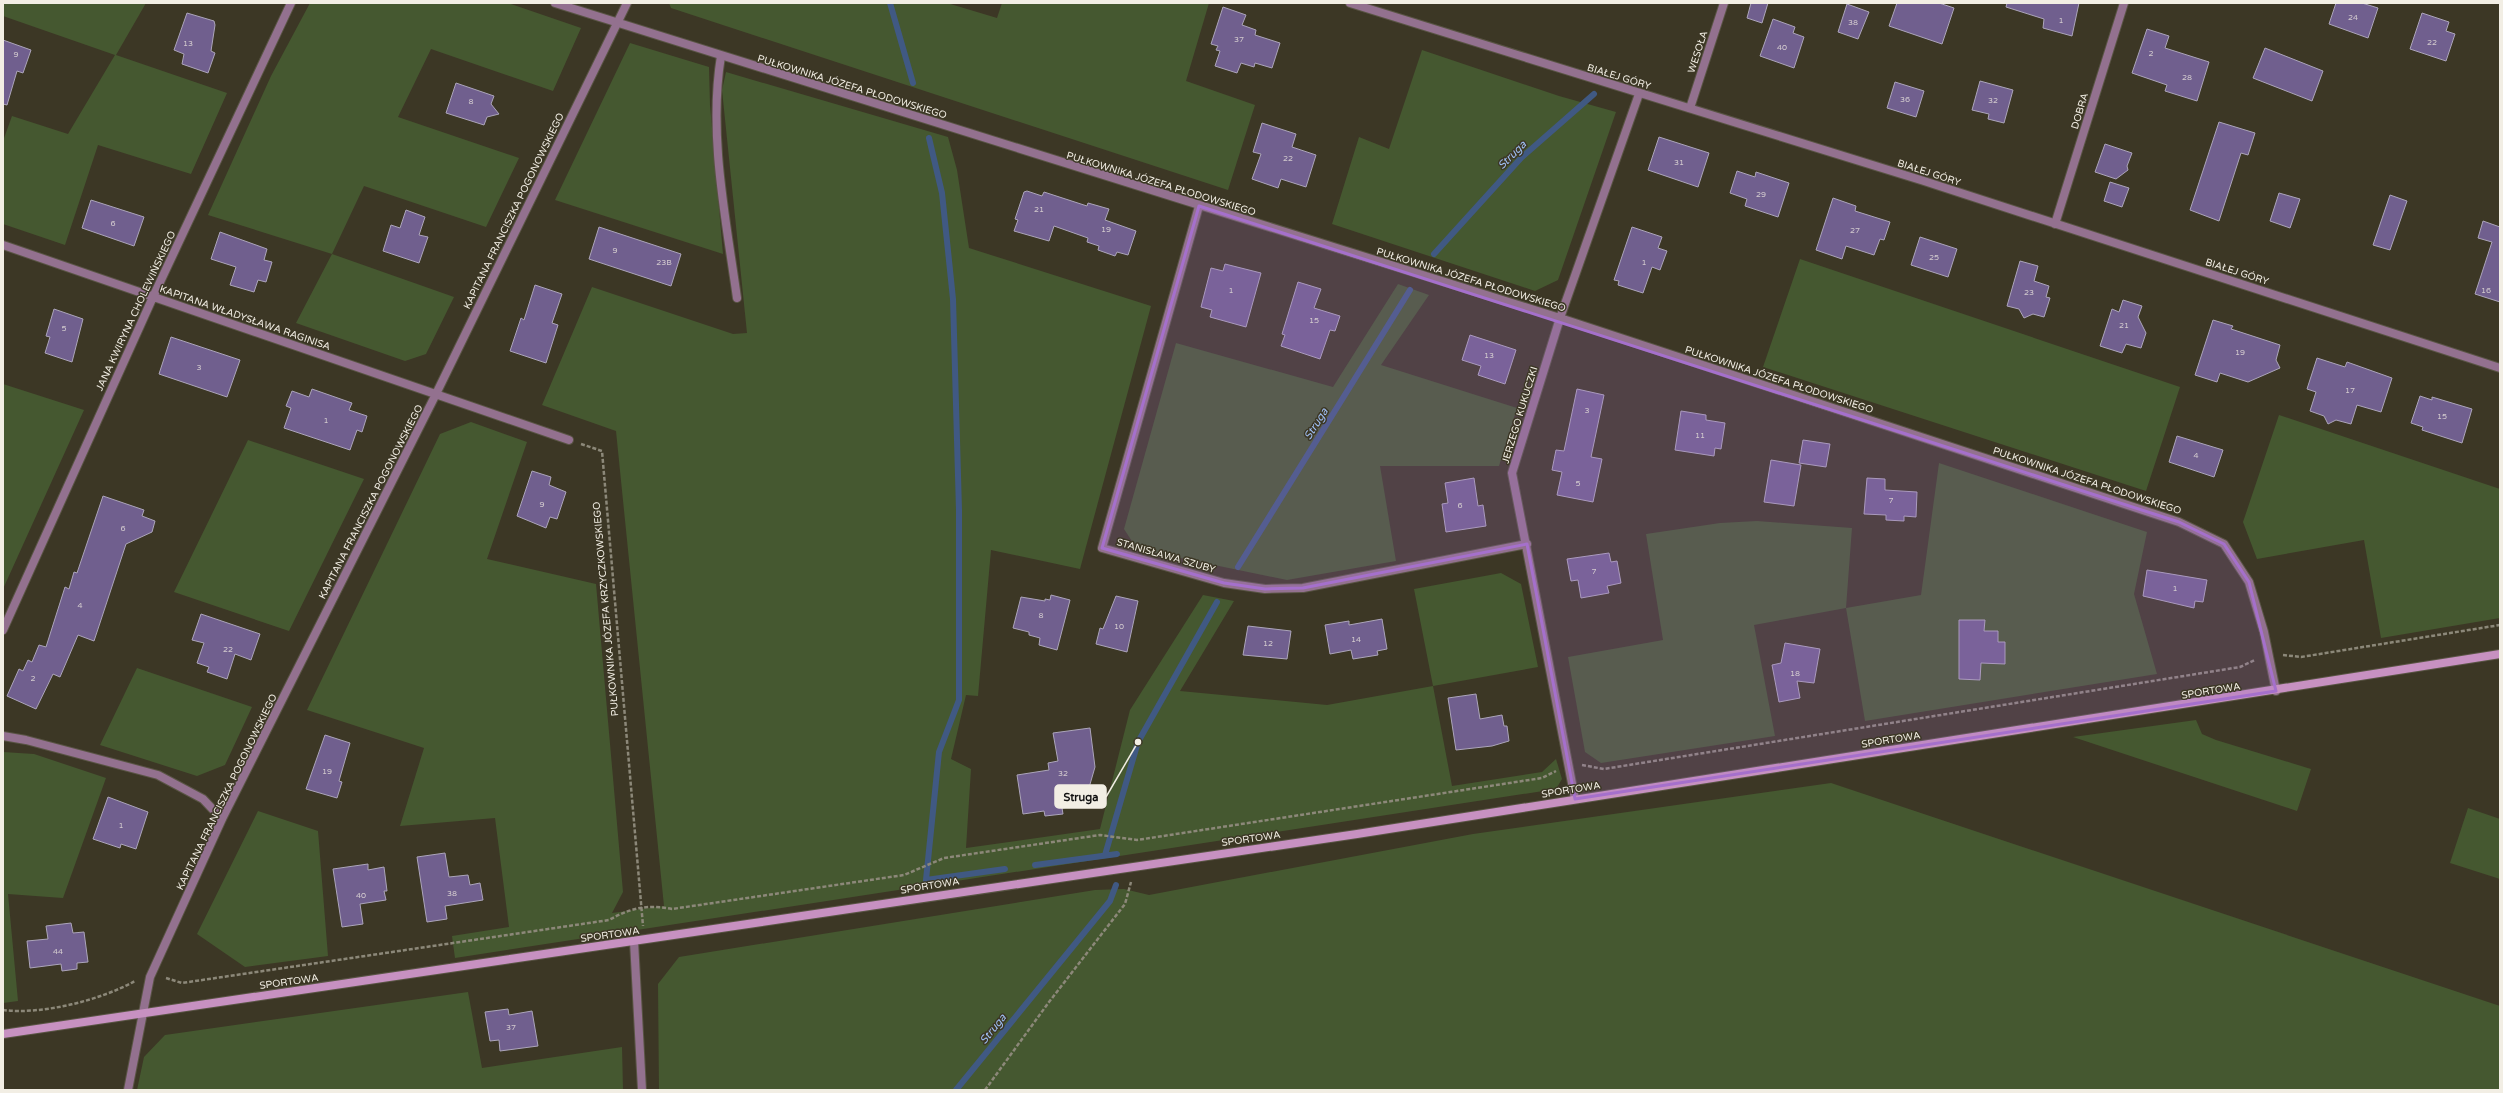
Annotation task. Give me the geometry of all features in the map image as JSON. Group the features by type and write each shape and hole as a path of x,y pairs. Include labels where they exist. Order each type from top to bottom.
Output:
{"street":[{"name":"JANA KWIRYNA CHOLEWIŃSKIEGO","path":"3,630 153,297 291,3"},
{"name":"PUŁKOWNIKA JÓZEFA PŁODOWSKIEGO","path":"555,3 617,24 1560,318 2179,522 2224,544 2249,582 2264,632 2276,691"},
{"name":"KAPITANA FRANCISZKA POGONOWSKIEGO","path":"128,1090 150,977 222,819 436,394 627,3"},
{"name":"BIAŁEJ GÓRY","path":"1350,3 1372,6 1639,94 1690,108 2055,224 2500,368"},
{"name":"WESOŁA","path":"1690,108 1724,3"},
{"name":"DOBRA","path":"2055,224 2124,3"},
{"path":"721,56 716,88 721,185 737,298"},
{"name":"JERZEGO KUKUCZKI","path":"1575,799 1570,766 1512,473 1560,318 1639,94"},
{"name":"STANISŁAWA SZUBY","path":"1198,206 1102,548 1224,583 1265,589 1303,588 1527,544"},
{"name":"KAPITANA WŁADYSŁAWA RAGINISA","path":"3,245 436,394"},
{"path":"436,394 569,440"},
{"name":"SPORTOWA","path":"3,1034 1357,834 2276,691 2500,654"},
{"path":"3,736 26,740 158,775 204,799 222,819"},
{"path":"634,941 642,1090"}],"path":[{"name":"PUŁKOWNIKA JÓZEFA KRZYCZKOWSKIEGO","path":"569,440 602,451 644,940"},
{"path":"3,1010 19,1012 69,1004 116,992 136,980 150,977 182,983 442,946 609,920 626,911 642,907 672,909 904,876 944,858 1100,835 1137,840 1542,778 1570,766 1588,765 1604,769 1612,768 2240,667 2259,658 2268,656 2302,657 2500,625"},
{"path":"985,1090 1048,1002 1125,904 1136,866"}],"highlighted area":[{"path":"1199,206 2179,522 2224,544 2249,582 2276,691 1575,799 1527,544 1303,588 1265,589 1224,583 1102,548"}],"green space":[{"path":"3,3 146,3 116,55 227,93 191,174 98,145 65,245 3,224 3,141 12,116 68,134 115,55 3,16"},
{"path":"310,3 508,3 581,28 553,91 431,49 398,117 519,158 486,227 364,186 332,254 208,215 271,76"},
{"path":"669,3 947,3 997,18 1002,3 1209,3 1186,81 1255,105 1228,190 671,8"},
{"path":"630,43 709,67 710,105 723,254 555,200"},
{"path":"1422,50 1559,96 1616,112 1558,280 1535,291 1332,224 1359,137 1389,149"},
{"path":"726,72 948,137 957,170 969,248 1151,306 1080,569 991,550 978,696 966,695 951,759 971,769 966,848 1100,829 1130,710 1203,595 1234,601 1180,691 1327,705 1433,686 1452,786 1542,772 1556,759 1562,779 1556,789 455,958 452,936 509,927 495,818 400,826 424,748 307,710 440,434 471,422 527,442 487,559 596,584 623,892 612,913 664,906 616,431 542,405 592,287 733,334 747,333 722,90"},
{"path":"332,254 454,297 426,354 405,361 296,323"},
{"path":"1800,259 2180,387 2146,491 1763,367"},
{"path":"1398,284 1429,295 1381,365 1517,408 1499,466 1380,466 1396,561 1287,580 1137,549 1124,529 1176,343 1333,387"},
{"path":"3,384 84,410 3,589"},
{"path":"2279,415 2500,489 2500,618 2381,638 2364,540 2257,559 2243,522"},
{"path":"248,440 364,479 289,631 174,592"},
{"path":"1939,463 2147,532 2134,594 2157,674 1865,721 1846,608 1921,595"},
{"path":"1757,521 1852,528 1846,608 1754,625 1775,736 1601,763 1585,752 1568,657 1663,640 1646,534 1720,523"},
{"path":"1501,573 1521,584 1538,667 1433,686 1414,589"},
{"path":"137,668 252,707 225,765 197,776 100,745"},
{"path":"2196,720 2202,734 2216,740 2311,769 2297,811 2073,737"},
{"path":"3,752 34,754 106,778 63,898 8,894 18,1001 3,1003"},
{"path":"1831,783 2500,1006 2500,1090 659,1090 658,984 679,957 1095,890 1124,889 1149,895 1473,834"},
{"path":"2468,808 2500,819 2500,879 2450,863"},
{"path":"258,811 318,831 328,956 245,967 197,934"},
{"path":"468,992 482,1068 622,1047 623,1090 137,1090 144,1057 165,1035"}],"building":[{"path":"1751,3 1768,3 1762,23 1747,18"},
{"path":"1897,3 1939,3 1954,8 1942,44 1889,26"},
{"path":"2007,3 2079,3 2072,36 2043,28 2044,19 2006,7"},
{"path":"2336,3 2362,3 2378,8 2368,38 2329,24"},
{"path":"1847,4 1869,12 1858,39 1838,32"},
{"path":"1223,7 1246,15 1242,25 1256,30 1255,35 1280,43 1272,68 1255,63 1254,67 1241,63 1237,73 1215,66 1220,51 1216,50 1218,46 1211,44"},
{"path":"187,13 214,21 215,25 211,51 215,53 208,73 182,64 184,54 174,50"},
{"path":"2422,13 2449,22 2446,31 2455,34 2446,61 2410,49"},
{"path":"1773,19 1795,27 1793,33 1804,37 1794,68 1760,56"},
{"path":"2147,29 2169,36 2165,48 2209,62 2197,101 2165,91 2167,85 2132,73"},
{"path":"3,40 31,50 23,73 17,71 7,105 3,104"},
{"path":"2265,48 2323,71 2312,101 2253,78"},
{"path":"1980,81 2013,90 2004,123 1988,119 1989,114 1972,110"},
{"path":"1895,82 1924,91 1916,117 1887,108"},
{"path":"456,83 494,96 491,104 499,114 487,117 484,125 446,113"},
{"path":"2219,122 2255,133 2248,155 2241,153 2219,221 2190,210"},
{"path":"1262,123 1296,134 1292,147 1316,155 1306,187 1281,179 1278,188 1252,179 1261,154 1253,152"},
{"path":"1659,137 1709,153 1698,187 1648,170"},
{"path":"2105,144 2132,153 2127,166 2128,170 2116,179 2095,172"},
{"path":"1737,171 1755,177 1756,172 1789,183 1778,217 1745,206 1747,199 1730,193"},
{"path":"2110,182 2129,188 2122,207 2104,201"},
{"path":"1027,191 1042,196 1044,192 1087,206 1088,203 1109,209 1105,220 1136,231 1128,255 1117,252 1115,256 1098,250 1099,246 1087,242 1088,238 1054,226 1049,241 1014,231 1018,220 1015,219 1024,192"},
{"path":"2279,193 2300,199 2290,228 2270,221"},
{"path":"2390,195 2407,201 2390,250 2373,245"},
{"path":"1833,198 1856,206 1855,211 1890,222 1884,240 1880,239 1874,255 1846,246 1842,259 1816,250"},
{"path":"91,200 144,217 134,246 82,228"},
{"path":"406,210 425,217 419,235 428,237 419,263 383,251 391,225 400,228"},
{"path":"2483,221 2500,227 2500,302 2475,294 2492,242 2478,238"},
{"path":"599,227 681,254 671,286 589,259"},
{"path":"1632,227 1662,237 1658,248 1667,251 1660,270 1652,267 1643,293 1618,285 1619,281 1614,280"},
{"path":"220,232 267,249 264,260 272,262 266,282 258,280 254,292 230,285 236,267 211,259"},
{"path":"1920,237 1957,249 1948,277 1911,265"},
{"path":"2020,261 2038,266 2034,281 2049,286 2046,297 2050,298 2044,317 2033,314 2024,318 2019,309 2007,306"},
{"path":"1225,264 1261,273 1246,327 1210,317 1212,310 1201,307 1211,268 1223,271"},
{"path":"1298,282 1321,289 1314,308 1340,316 1335,331 1330,330 1320,359 1281,346 1285,335 1282,334"},
{"path":"535,285 562,294 552,323 558,325 546,363 510,351 521,318 524,320"},
{"path":"2123,300 2142,306 2138,317 2146,333 2141,348 2126,344 2122,353 2100,346 2112,309 2119,312"},
{"path":"54,309 83,319 72,362 45,353 50,337 46,336"},
{"path":"2213,320 2233,326 2231,329 2280,345 2276,360 2280,368 2248,382 2220,373 2217,382 2195,375"},
{"path":"1470,335 1516,350 1505,384 1478,375 1481,366 1462,360"},
{"path":"171,337 240,360 227,397 159,374"},
{"path":"2317,358 2345,367 2347,362 2392,378 2381,412 2357,405 2351,424 2336,420 2328,424 2324,416 2310,411 2316,392 2307,389"},
{"path":"312,389 352,403 349,410 367,416 362,432 357,430 350,450 284,428 291,408 286,406 292,391 309,397"},
{"path":"1577,389 1604,395 1591,457 1602,459 1593,502 1557,495 1562,472 1552,470 1556,450 1564,451"},
{"path":"2420,396 2432,400 2432,397 2472,409 2462,443 2422,430 2423,427 2411,423"},
{"path":"1681,411 1706,415 1706,420 1725,423 1721,449 1715,448 1714,456 1675,450"},
{"path":"2177,436 2223,450 2214,477 2169,462"},
{"path":"1803,440 1830,444 1826,467 1799,463"},
{"path":"1771,460 1801,465 1794,506 1764,502"},
{"path":"532,471 551,477 549,485 566,492 557,519 550,517 546,528 517,516"},
{"path":"1474,478 1478,506 1483,505 1486,526 1446,532 1442,504 1448,503 1445,483"},
{"path":"1867,478 1885,479 1885,490 1917,492 1916,517 1904,516 1904,521 1886,520 1886,515 1864,514"},
{"path":"103,496 144,510 142,516 155,521 152,532 126,544 94,641 78,635 60,677 53,674 36,709 7,696 19,669 23,671 28,660 32,662 39,645 46,647 65,587 69,589 74,572 77,573"},
{"path":"1609,553 1611,562 1617,561 1621,583 1607,586 1609,593 1581,598 1578,580 1571,581 1567,559"},
{"path":"2147,570 2207,580 2203,602 2195,601 2194,608 2143,596"},
{"path":"1051,595 1070,600 1057,650 1039,645 1040,638 1029,635 1029,632 1013,628 1021,597 1045,601 1045,599 1050,600"},
{"path":"1116,596 1138,601 1127,652 1096,644 1100,628 1103,629"},
{"path":"201,614 260,634 251,660 235,654 227,679 207,672 209,667 197,663 204,643 192,640"},
{"path":"1382,619 1387,649 1377,651 1378,655 1353,659 1351,650 1330,654 1325,625 1349,621 1349,625"},
{"path":"1959,620 1985,620 1984,631 1998,631 1998,642 2005,642 2005,664 1981,663 1980,680 1959,679"},
{"path":"1248,626 1291,631 1287,659 1243,655"},
{"path":"1785,643 1820,649 1814,683 1797,681 1800,698 1779,702 1772,665 1781,663"},
{"path":"1476,694 1480,719 1502,715 1504,726 1507,726 1509,741 1492,746 1456,750 1448,698"},
{"path":"1090,728 1095,767 1084,805 1062,808 1063,814 1045,816 1044,811 1023,814 1017,775 1049,770 1048,763 1058,761 1053,733"},
{"path":"325,735 350,743 339,781 342,782 337,798 306,789"},
{"path":"108,797 148,812 136,849 121,844 120,848 93,839"},
{"path":"445,853 449,877 468,875 470,885 480,883 483,900 445,906 447,919 427,922 417,857"},
{"path":"368,864 368,870 384,867 387,891 384,891 386,900 360,904 363,924 342,927 333,869"},
{"path":"71,923 73,933 84,932 88,962 77,963 77,969 62,971 61,964 30,968 27,941 48,939 46,926"},
{"path":"508,1009 509,1015 532,1011 538,1046 500,1051 499,1040 490,1041 485,1012"}],"waterway":[{"path":"890,3 913,83"},
{"name":"Struga","path":"1434,254 1521,158 1594,94"},
{"path":"929,138 942,193 953,299 959,510 959,700 939,752 926,880 1005,869"},
{"name":"Struga","path":"1238,567 1410,290"},
{"name":"Struga","path":"1105,855 1138,742 1217,602"},
{"path":"1035,865 1117,854"},
{"name":"Struga","path":"956,1090 1110,901 1116,885"}],"place":[{"name":"Struga","path":"1138,742"}]}
